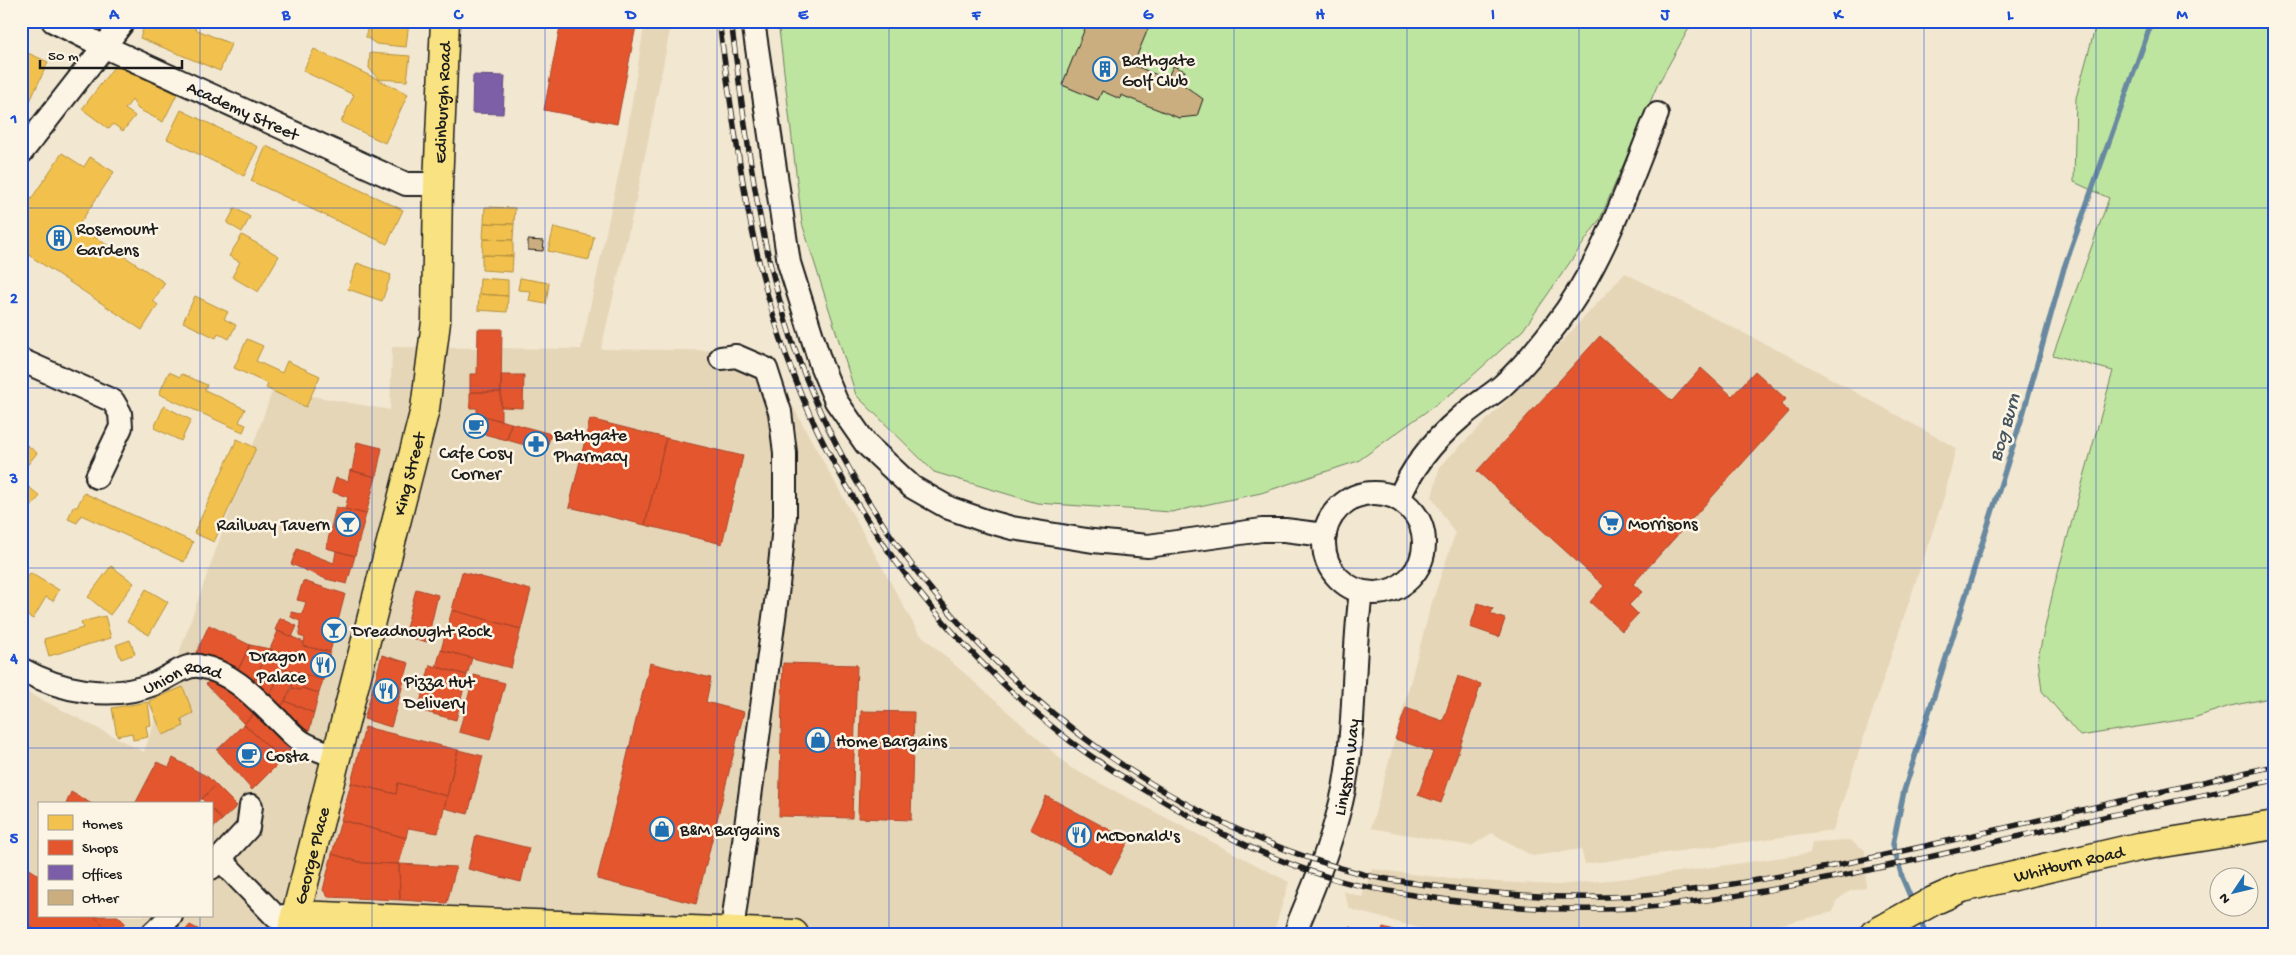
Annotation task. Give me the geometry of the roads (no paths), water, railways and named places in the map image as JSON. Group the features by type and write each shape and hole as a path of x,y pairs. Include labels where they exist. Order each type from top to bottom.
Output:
{"main road":[{"name":"Edinburgh Road","path":"438,184 444,21"},
{"name":"King Street","path":"337,757 425,409 436,322 438,184"},
{"name":"George Place","path":"293,924 337,757"},
{"name":"Whitburn Road","path":"1882,930 1933,901 1962,888 2138,848 2275,825"},
{"path":"293,924 732,930 794,934"}],"street":[{"name":"Academy Street","path":"53,21 104,47 406,184 438,184"},
{"path":"21,153 124,21"},
{"path":"753,21 789,263 821,364 836,401 866,444 912,487 949,508 983,520 1012,528 1093,541 1148,546 1262,530 1285,530 1325,535"},
{"path":"1399,499 1408,478 1434,442 1460,417 1502,386 1556,326 1579,292 1610,229 1658,114"},
{"path":"721,358 736,356 766,369 780,412 785,452 785,516 777,595 732,930"},
{"path":"21,360 113,401 120,413 121,427 98,465"},
{"path":"1368,493 1384,494 1399,499 1412,510 1421,524 1424,541 1422,558 1415,571 1405,582 1392,589 1361,592 1338,576 1329,564 1324,550 1325,535 1329,520 1339,507 1352,498 1368,493"},
{"name":"Linkston Way","path":"1296,934 1330,841 1344,790 1356,682 1357,634 1361,592"},
{"name":"Union Road","path":"26,672 44,681 89,692 131,692 155,684 178,671 197,666 219,671 241,685 301,742 337,757"},
{"path":"216,863 248,828 251,806"},
{"name":"George Place","path":"216,863 276,917 293,924"},
{"path":"152,934 169,918"}],"waterway":[{"name":"Bog Burn","path":"1913,903 1902,877 1893,844 1904,791 2023,414 2064,268 2152,21"},
{"path":"1918,916 1926,934"}],"railway":[{"path":"719,21 746,202 767,292 780,336 795,379 818,431 845,482 875,531 908,578 945,623 984,665 1026,704 1070,741 1105,766 1225,835 1307,870 1374,888 1480,904 1570,909 1630,908 1695,902 1799,884 2275,780"},
{"path":"731,21 757,201 777,290 805,376 846,463 898,546 959,622 1027,691 1104,752 1186,804 1274,845 1374,877 1516,895 1636,896 1740,883 1814,870 2275,766"}],"place":[{"name":"Bathgate Golf Club","path":"1105,69"},
{"name":"Rosemount Gardens","path":"59,238"},
{"name":"Cafe Cosy Corner","path":"476,426"},
{"name":"Bathgate Pharmacy","path":"536,444"},
{"name":"Morrisons","path":"1611,523"},
{"name":"Railway Tavern","path":"348,524"},
{"name":"Dreadnought Rock","path":"334,630"},
{"name":"Dragon Palace","path":"323,665"},
{"name":"Pizza Hut Delivery","path":"386,691"},
{"name":"Home Bargains","path":"818,740"},
{"name":"Costa","path":"249,755"},
{"name":"B&M Bargains","path":"662,829"},
{"name":"McDonald's","path":"1079,835"}]}
